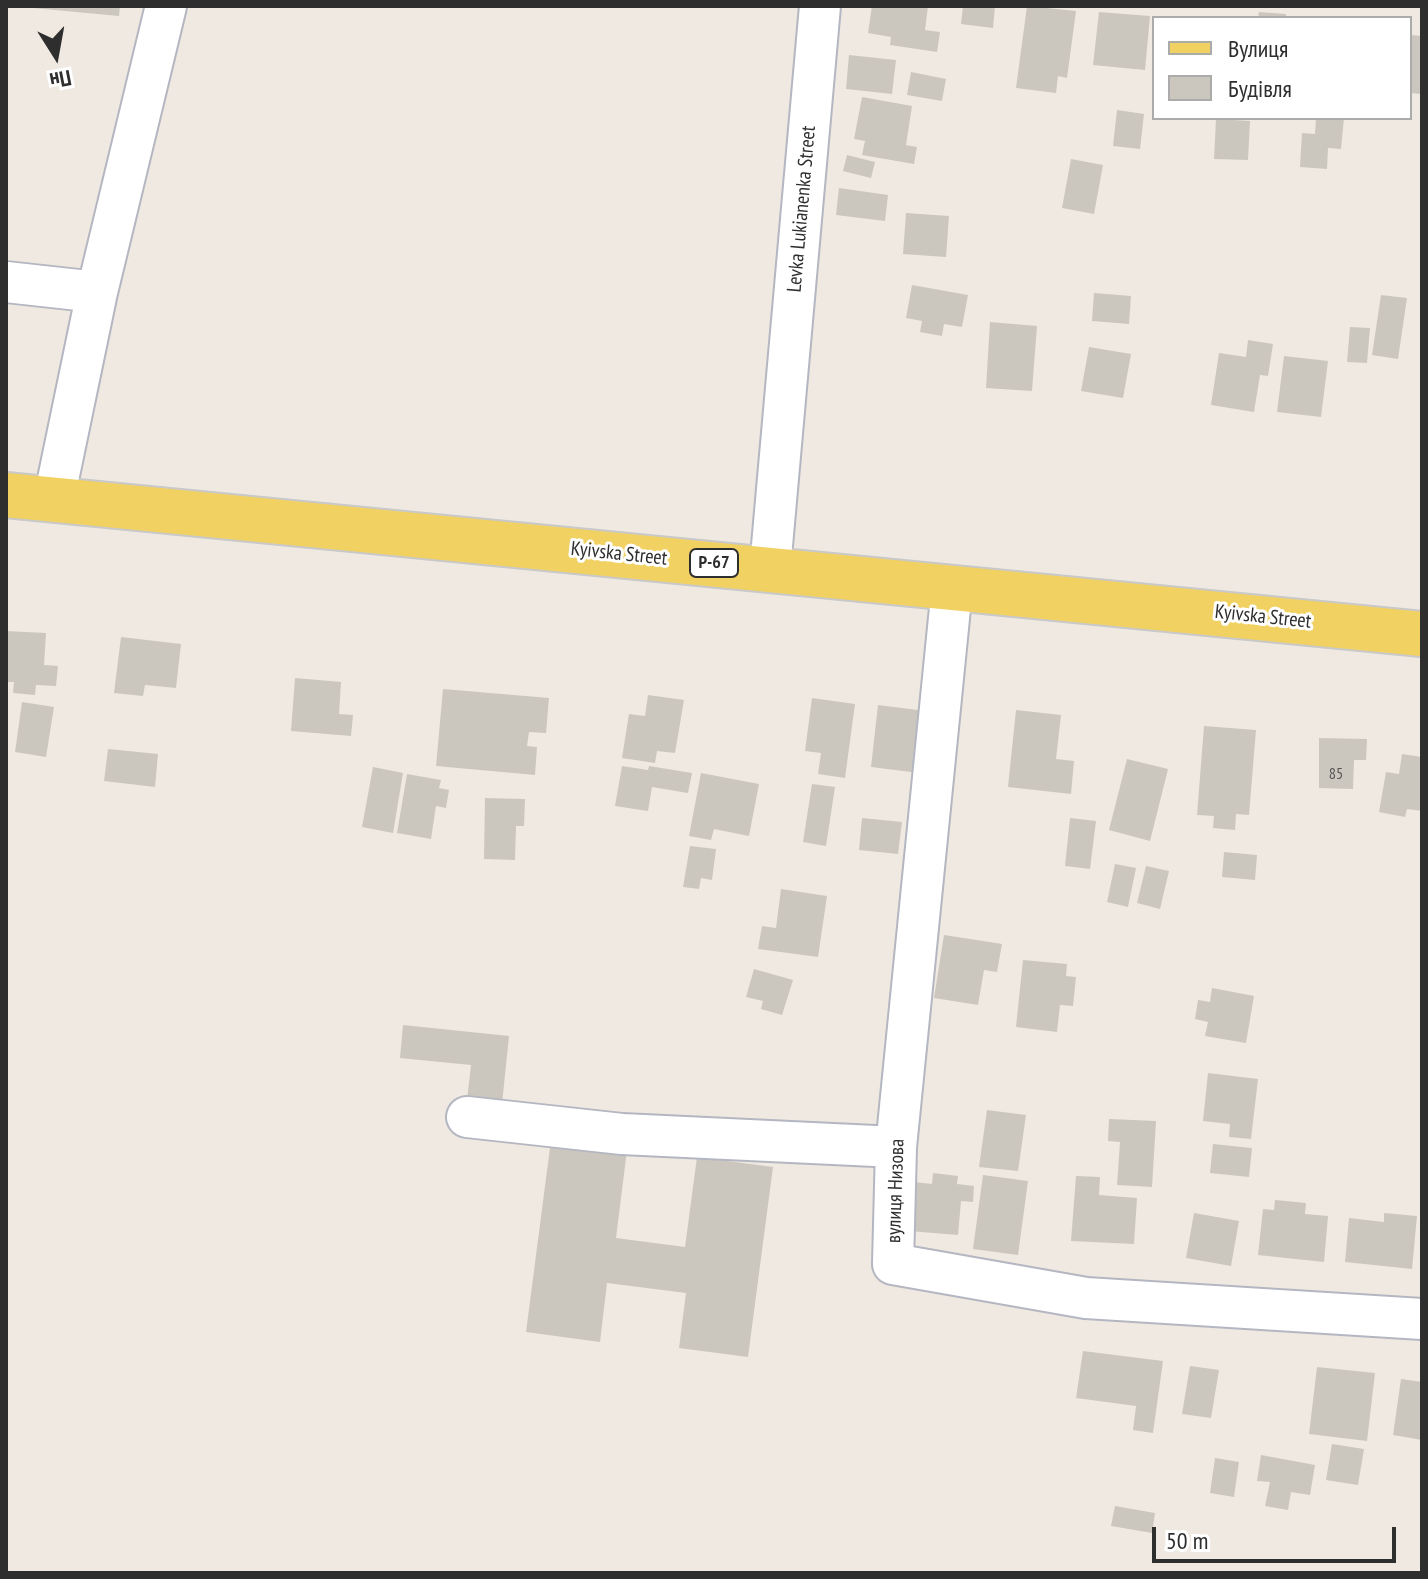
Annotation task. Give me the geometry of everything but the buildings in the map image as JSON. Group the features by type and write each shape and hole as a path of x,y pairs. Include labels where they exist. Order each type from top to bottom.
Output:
{"main road":[{"name":"Kyivska Street","path":"6,495 1422,634"}],"street":[{"path":"54,499 97,292 166,6"},
{"name":"Levka Lukianenka Street","path":"770,568 820,6"},
{"path":"6,282 97,292"},
{"name":"вулиця Низова","path":"952,588 896,1147 893,1264 1086,1298 1422,1319"},
{"path":"467,1117 622,1134 896,1147"}]}
